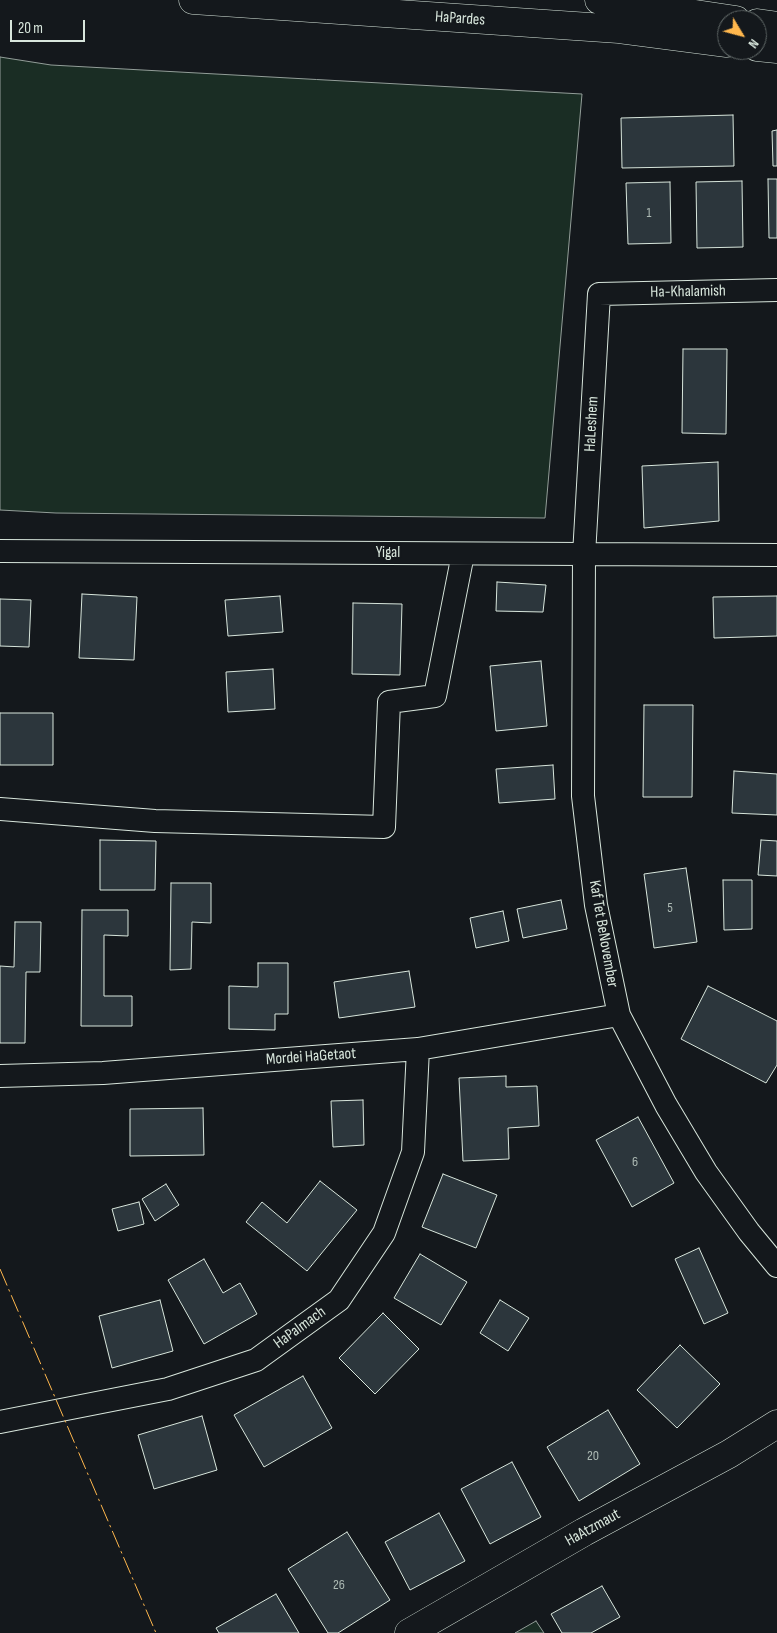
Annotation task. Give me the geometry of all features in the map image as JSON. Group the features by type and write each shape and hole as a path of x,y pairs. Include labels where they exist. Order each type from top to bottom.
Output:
{"main road":[{"name":"HaPardes","path":"193,0 620,29 717,42"},
{"path":"599,0 717,17"},
{"name":"HaAtzmaut","path":"409,1633 584,1532 729,1454 777,1424"}],"street":[{"name":"Ha-Khalamish","path":"600,294 777,290"},
{"name":"HaLeshem","path":"584,555 600,294"},
{"name":"Yigal","path":"0,552 777,555"},
{"path":"0,809 155,821 384,827 389,702 435,696 463,554"},
{"name":"Kaf Tet BeNovember","path":"584,555 583,796 596,904 619,1014 666,1105 706,1172 749,1232 777,1266"},
{"name":"Mordei HaGetaot","path":"0,1076 103,1073 418,1049 619,1014"},
{"name":"HaPalmach","path":"0,1422 168,1390 256,1360 339,1300 384,1233 413,1152 418,1049"}],"green space":[{"path":"0,57 51,65 582,94 545,518 56,513 0,510"},
{"path":"536,1621 544,1633 515,1633"}],"building":[{"path":"733,115 734,166 622,168 621,118"},
{"path":"777,130 777,166 773,166 772,131"},
{"path":"768,179 777,179 777,238 769,238"},
{"path":"742,181 743,247 697,248 696,182"},
{"path":"670,182 671,243 628,244 626,183"},
{"path":"683,349 727,349 726,434 682,433"},
{"path":"718,462 719,521 644,528 642,466"},
{"path":"497,582 546,585 543,612 496,611"},
{"path":"82,594 137,597 134,660 79,658"},
{"path":"280,596 283,632 228,636 225,600"},
{"path":"777,596 777,636 714,638 713,597"},
{"path":"0,599 31,600 29,647 0,646"},
{"path":"353,603 402,604 400,675 352,674"},
{"path":"541,661 547,726 496,731 490,666"},
{"path":"273,669 275,709 228,712 226,672"},
{"path":"644,705 693,705 692,797 643,797"},
{"path":"0,713 53,713 53,765 0,765"},
{"path":"553,765 555,799 499,803 496,769"},
{"path":"734,771 777,774 777,815 732,813"},
{"path":"100,840 156,841 155,890 100,890"},
{"path":"761,840 777,841 777,876 758,875"},
{"path":"686,868 697,942 654,948 644,874"},
{"path":"723,880 752,880 752,929 724,930"},
{"path":"171,883 211,883 211,923 192,922 191,969 170,970"},
{"path":"561,900 567,929 523,938 517,909"},
{"path":"82,910 128,910 128,936 104,935 104,996 132,996 132,1026 81,1026"},
{"path":"503,911 509,941 476,948 470,918"},
{"path":"15,922 41,922 40,972 26,972 25,1043 0,1043 0,966 14,967"},
{"path":"258,963 288,963 288,1014 275,1014 275,1030 229,1029 229,986 258,987"},
{"path":"409,971 415,1007 339,1018 334,982"},
{"path":"708,986 777,1021 777,1065 766,1083 681,1039"},
{"path":"506,1076 506,1087 537,1086 539,1126 508,1128 509,1159 463,1161 459,1078"},
{"path":"363,1100 364,1145 333,1147 331,1101"},
{"path":"203,1108 204,1155 130,1156 130,1109"},
{"path":"638,1117 674,1183 632,1207 596,1140"},
{"path":"443,1174 497,1195 476,1248 422,1227"},
{"path":"320,1181 357,1210 307,1271 246,1222 262,1202 287,1223"},
{"path":"166,1184 179,1205 155,1221 142,1199"},
{"path":"139,1202 144,1224 118,1231 112,1209"},
{"path":"699,1248 728,1313 704,1324 675,1259"},
{"path":"420,1254 467,1282 441,1325 394,1298"},
{"path":"204,1259 223,1293 240,1283 257,1314 204,1344 168,1280"},
{"path":"160,1300 173,1351 112,1368 99,1316"},
{"path":"500,1300 529,1318 508,1351 480,1333"},
{"path":"383,1313 419,1349 375,1394 339,1358"},
{"path":"680,1345 720,1384 677,1428 637,1390"},
{"path":"303,1376 332,1428 264,1467 234,1415"},
{"path":"608,1410 640,1464 579,1501 547,1447"},
{"path":"202,1416 217,1470 154,1489 138,1435"},
{"path":"512,1462 541,1517 490,1544 461,1489"},
{"path":"439,1513 465,1561 410,1590 385,1542"},
{"path":"347,1532 390,1600 338,1633 328,1633 288,1569"},
{"path":"602,1586 620,1617 591,1633 562,1633 551,1614"},
{"path":"276,1594 299,1633 219,1633 216,1628"}],"power":[{"path":"0,1269 156,1633"}]}
